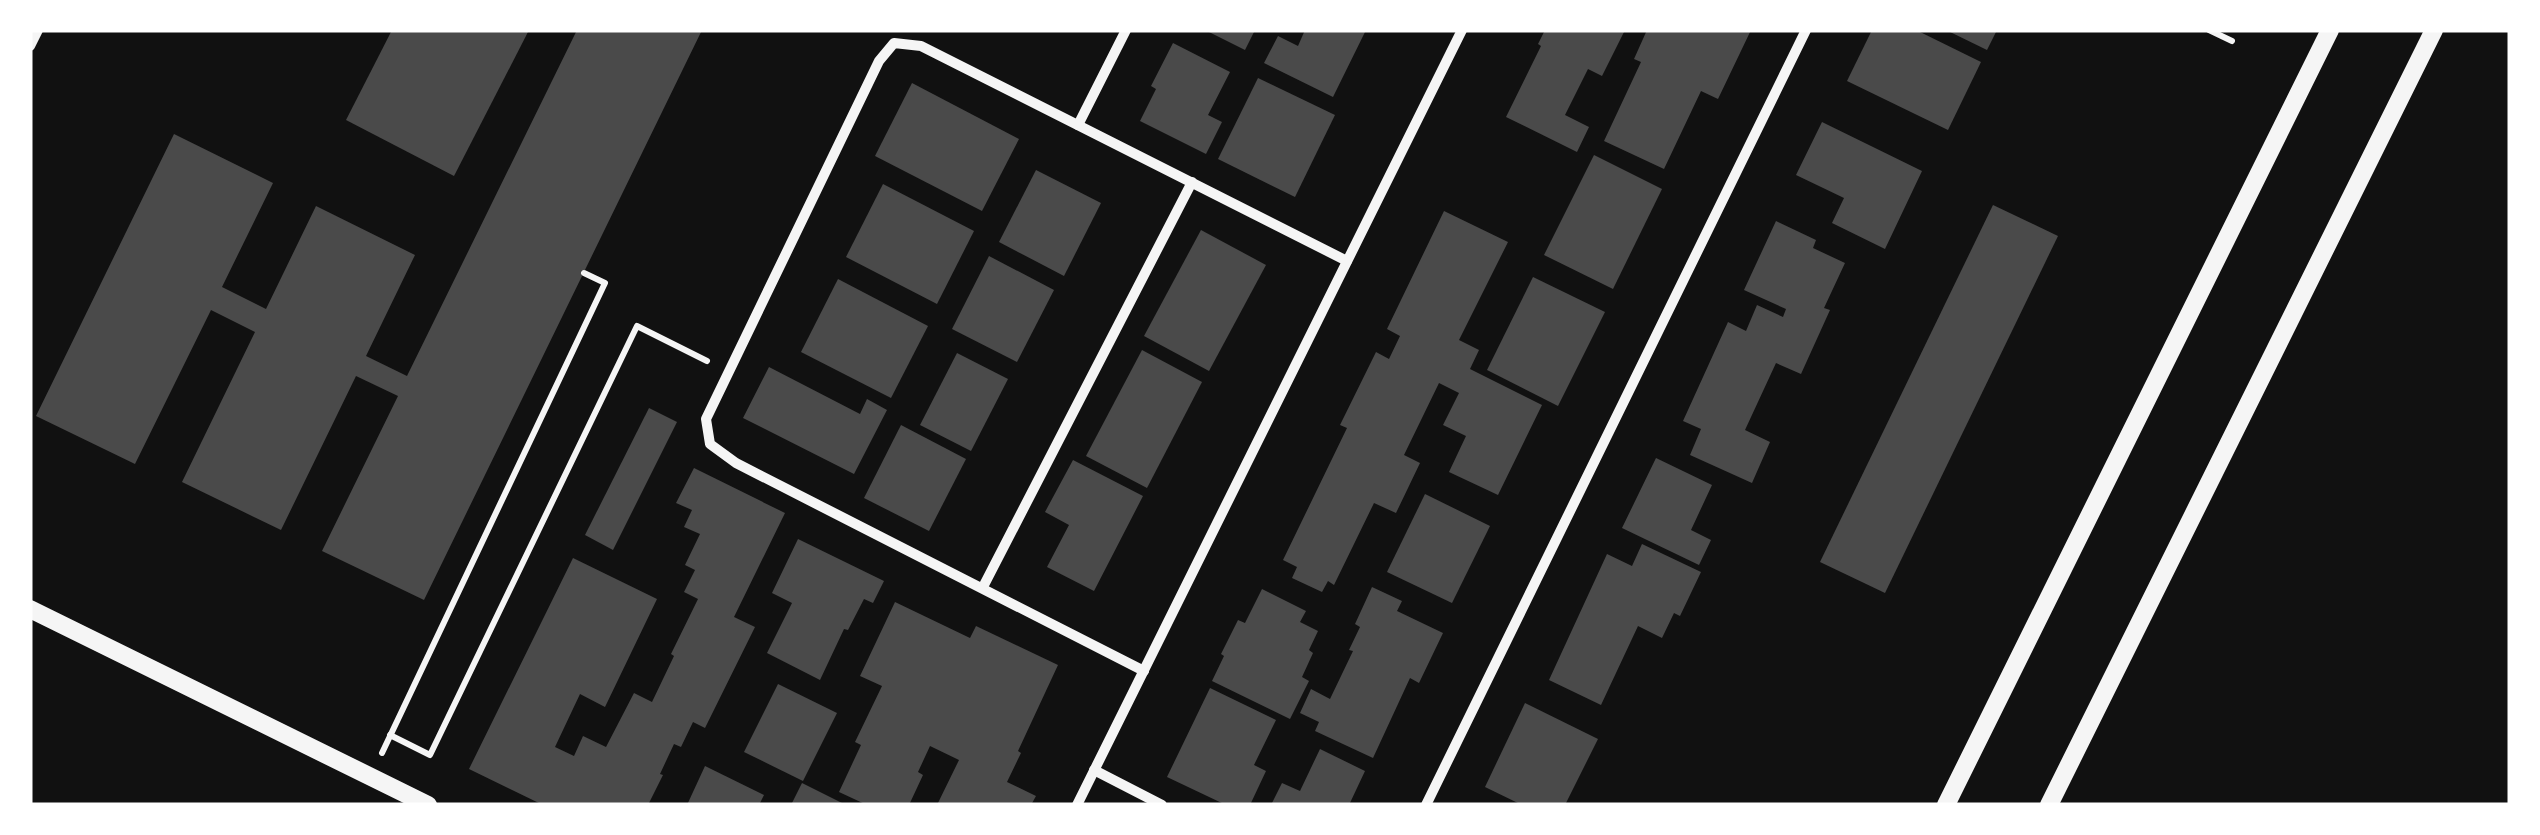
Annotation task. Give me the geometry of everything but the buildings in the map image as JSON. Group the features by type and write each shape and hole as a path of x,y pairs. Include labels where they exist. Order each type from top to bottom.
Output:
{"street":[{"path":"30,46 38,30"},
{"path":"1078,125 1126,30"},
{"path":"1077,805 1462,30"},
{"path":"1426,805 1806,30"},
{"path":"1946,805 2330,30"},
{"path":"2048,805 2434,30"},
{"path":"1144,670 736,463 710,444 706,419 879,61 894,43 921,46 1348,261"},
{"path":"983,587 1192,182"},
{"path":"30,609 428,805"},
{"path":"1094,770 1162,805"}],"path":[{"path":"2209,30 2232,41"},
{"path":"396,723 605,282 584,273"},
{"path":"390,736 430,755 637,326 728,372"}]}
